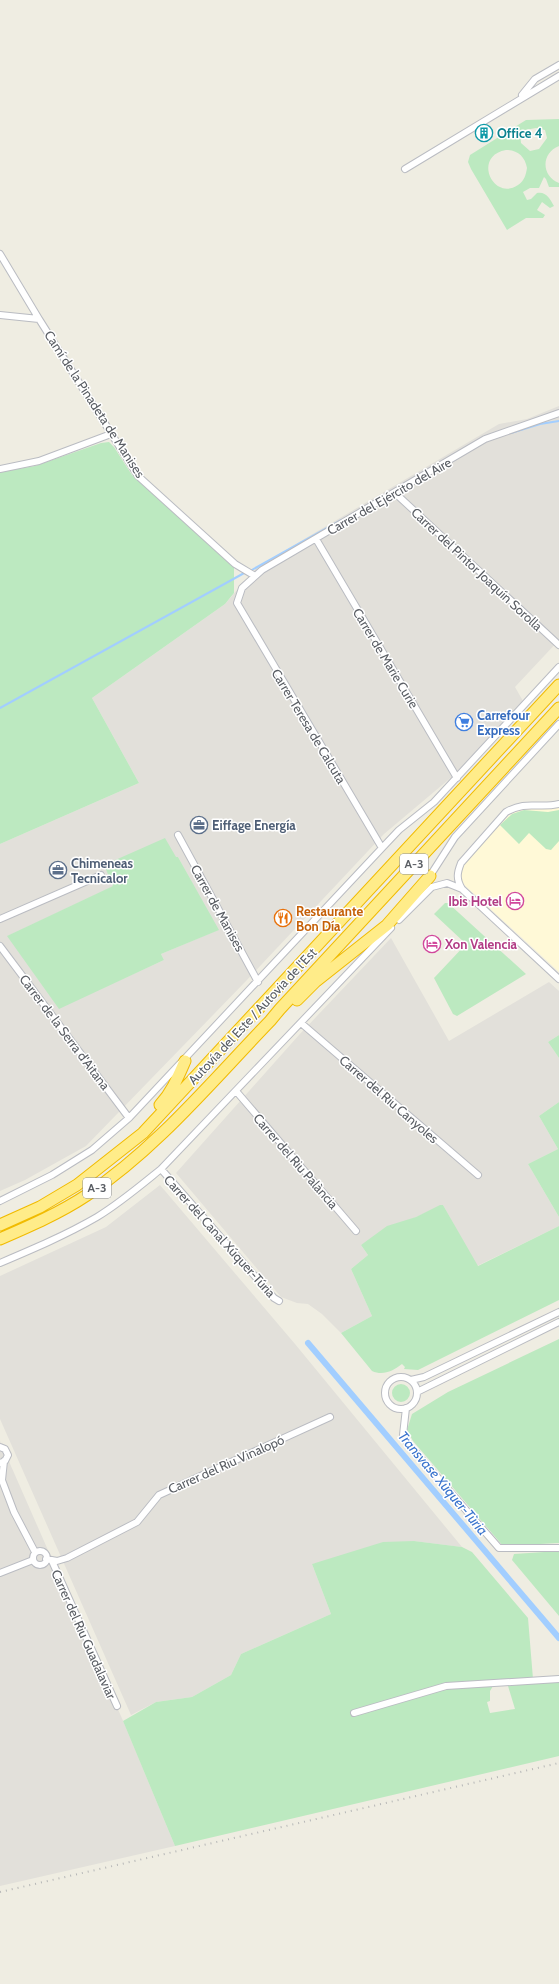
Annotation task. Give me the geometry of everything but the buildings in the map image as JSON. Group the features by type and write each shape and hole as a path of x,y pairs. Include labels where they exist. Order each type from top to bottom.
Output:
{"highway":[{"name":"Autovía del Este / Autovia de l'Est","path":"0,1225 40,1207 71,1189 143,1133 559,685"},
{"name":"Autovía del Este / Autovia de l'Est","path":"0,1239 46,1218 86,1195 123,1168 163,1132 270,1021 280,1008 559,708"},
{"path":"270,1021 285,1012 315,982 387,925 430,876"},
{"path":"113,1157 168,1097 185,1061"}],"street":[{"path":"506,107 527,90 535,80 559,65"},
{"path":"405,169 559,76"},
{"path":"535,80 540,87"},
{"path":"0,254 40,319"},
{"name":"Camí de la Pinadeta de Manises","path":"0,315 40,319 138,476 235,564 255,576"},
{"name":"Carrer del Ejército del Aire","path":"237,603 242,588 262,570 486,439 559,413"},
{"path":"0,469 39,461 111,434"},
{"name":"Carrer del Pintor Joaquín Sorolla","path":"395,493 559,644"},
{"name":"Carrer de Marie Curie","path":"316,539 457,778"},
{"name":"Carrer Teresa de Calcuta","path":"237,603 382,848"},
{"path":"0,1200 28,1188 92,1150 130,1118 185,1061 399,830 434,802 559,667"},
{"path":"411,907 455,837 559,724"},
{"path":"559,804 550,806 527,804 506,812 461,863 457,872 457,881 462,889 559,979"},
{"name":"Carrer de Manises","path":"178,835 258,982"},
{"path":"0,919 101,875"},
{"path":"0,1263 66,1233 124,1199 160,1169 411,907 432,887 447,883 462,889"},
{"name":"Carrer de la Serra d'Aitana","path":"0,946 130,1118"},
{"name":"Carrer del Riu Canyoles","path":"301,1023 478,1174"},
{"name":"Carrer del Riu Palància","path":"236,1091 356,1231"},
{"name":"Carrer del Canal Xúquer-Túria","path":"160,1169 274,1298 279,1301"},
{"path":"410,1380 417,1392 414,1402 406,1408 397,1409 389,1404 385,1398 385,1389 390,1381 398,1377 410,1380 424,1377 559,1312"},
{"path":"417,1392 559,1322"},
{"path":"406,1408 403,1435 405,1440 499,1548 559,1548"},
{"name":"Carrer del Riu Vinalopó","path":"49,1560 63,1560 137,1522 159,1495 330,1417"},
{"path":"0,1447 7,1451 7,1458 2,1462 1,1478 14,1512 35,1552 34,1560 36,1564 41,1564 49,1560 44,1552 35,1552"},
{"path":"0,1573 34,1560"},
{"name":"Carrer del Riu Guadalaviar","path":"49,1560 117,1706"},
{"path":"354,1713 446,1686 559,1679"}],"shaded area":[{"path":"559,406 559,640 515,687 523,701 460,770 384,834 246,981 86,1146 25,1180 0,1191 0,844 139,783 92,698 225,604 257,567 499,424 527,419","holes":["178,857 218,930 161,954 164,960 59,1008 8,936 114,886 104,865"]},
{"path":"526,808 559,808 559,972 460,881 461,867 507,817 516,810"},
{"path":"391,938 449,1041 549,982 559,991 559,1035 548,1042 559,1058 559,1102 539,1116 558,1149 528,1164 559,1217 559,1226 477,1266 443,1205 405,1222 361,1245 368,1255 351,1269 372,1316 341,1333 322,1314 308,1304 297,1303 281,1297 176,1173 299,1035"},
{"path":"160,1185 295,1344 462,1547 414,1541 312,1564 331,1614 241,1654 231,1675 192,1697 156,1702 131,1715 0,1419 0,1276 106,1227"},
{"path":"0,1441 124,1723 175,1846 0,1886"}],"green space":[{"path":"559,119 559,146 553,149 546,159 546,170 553,180 559,183 559,187 549,187 544,177 539,188 530,188 523,192 527,200 531,199 537,193 543,193 554,206 550,208 542,202 537,210 545,215 543,218 526,218 507,230 468,162 470,155 526,120","holes":["536,128 545,130 547,138 539,149 530,151 521,143 520,134 525,130","506,150 514,151 523,157 527,168 522,182 509,189 501,188 494,183 488,168 490,160 496,154"]},
{"path":"109,442 114,447 132,475 234,567 234,593 225,604 92,698 139,783 0,844 0,472 35,466 101,443"},
{"path":"524,810 548,812 559,810 559,841 551,850 546,849 529,833 519,844 500,825 512,814"},
{"path":"165,838 176,857 178,857 219,930 161,954 164,960 59,1009 7,936 113,886 104,865"},
{"path":"445,903 448,903 526,974 457,1016 453,1014 434,978 466,944 434,914"},
{"path":"559,1035 559,1058 548,1042"},
{"path":"559,1102 559,1217 528,1164 558,1149 539,1116"},
{"path":"440,1205 443,1205 478,1266 559,1226 559,1300 418,1370 404,1369 405,1367 402,1364 395,1369 384,1373 372,1371 341,1333 372,1316 351,1269 368,1255 361,1245 387,1226 416,1217"},
{"path":"559,1339 559,1543 503,1546 413,1441 407,1430 412,1414 448,1392"},
{"path":"397,1384 405,1384 410,1389 408,1400 405,1402 397,1402 392,1397 392,1389"},
{"path":"414,1541 462,1547 472,1552 528,1618 533,1679 493,1686 490,1691 490,1701 487,1702 490,1713 515,1709 508,1686 559,1681 559,1756 175,1846 123,1721 156,1702 192,1697 231,1675 241,1654 331,1614 312,1564 383,1542"},
{"path":"559,1551 559,1616 512,1560 514,1554"}],"waterway":[{"path":"511,433 540,424 559,421"},
{"path":"250,571 341,520"},
{"path":"0,708 246,572"},
{"name":"Transvase Xùquer-Tùria","path":"308,1343 559,1638"}],"railway":[{"path":"0,1892 559,1763"}],"place":[{"name":"Office 4","path":"484,133"},
{"name":"Carrefour Express","path":"464,722"},
{"name":"Eiffage Energía","path":"199,825"},
{"name":"Chimeneas Tecnicalor","path":"58,870"},
{"name":"Ibis Hotel","path":"515,901"},
{"name":"Restaurante Bon Día","path":"283,918"},
{"name":"Xon Valencia","path":"432,944"}]}
